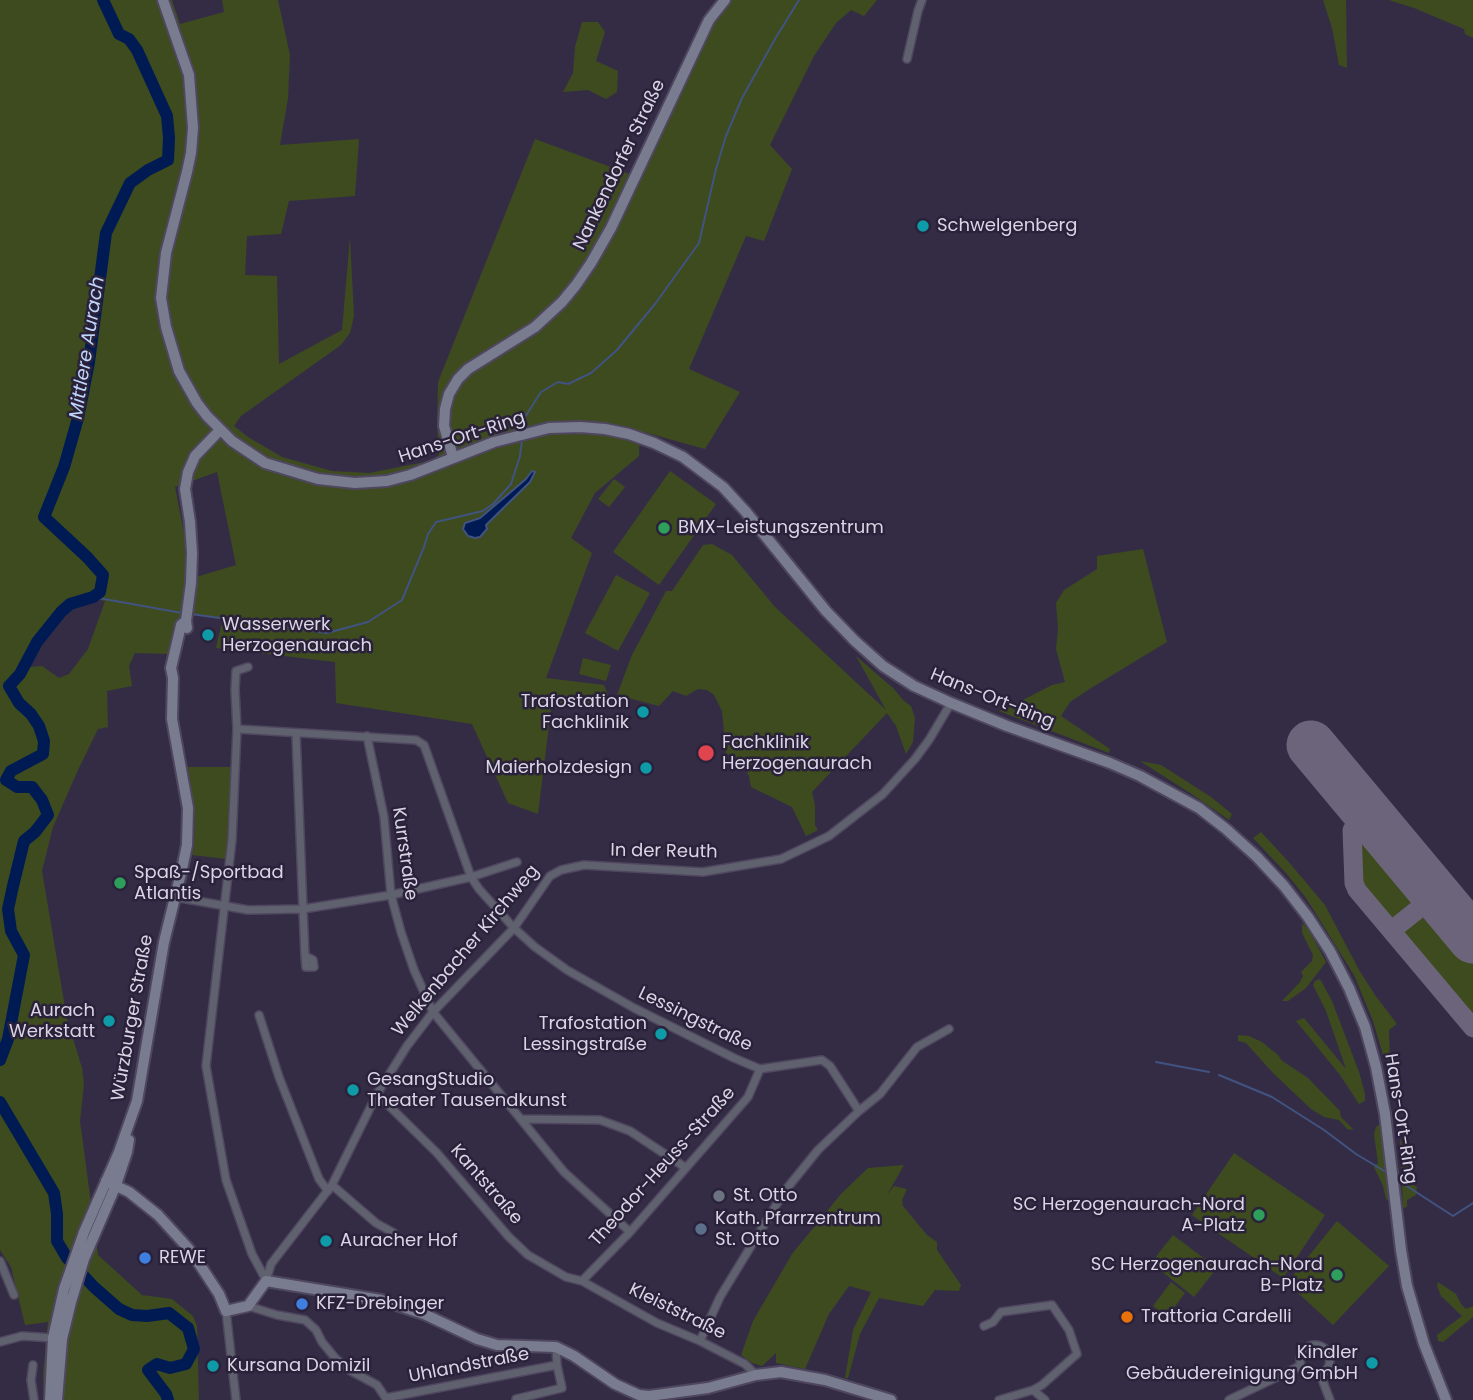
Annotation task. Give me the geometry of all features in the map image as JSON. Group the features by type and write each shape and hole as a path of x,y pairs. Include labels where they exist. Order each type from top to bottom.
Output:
{"main road":[{"name":"Hans-Ort-Ring","path":"163,0 189,75 193,128 187,173 166,253 161,298 179,371 197,403 220,430 265,463 318,479 355,483 387,481 410,475 494,442 549,428 605,429 654,443 683,457 723,487 826,611 883,666 914,686 951,703 1140,776 1199,808 1236,839 1284,886 1330,951 1349,988 1365,1027 1385,1114 1407,1286 1424,1344 1446,1400"},
{"name":"Nankendorfer Straße","path":"453,457 444,426 444,409 449,394 468,369 535,327 576,285 611,228 709,20 725,0"},
{"name":"Würzburger Straße","path":"88,1235 111,1183 137,1101 164,942 187,845 185,788 172,719 173,678 179,666 187,627 191,583 192,553 185,489 195,456 220,430"},
{"path":"111,1183 142,1200 172,1230 210,1279 226,1311 248,1306"},
{"path":"50,1400 64,1289 88,1235"},
{"path":"57,1400 58,1338 71,1302 88,1235"},
{"name":"Welkenbacher Kirchweg","path":"248,1306 266,1281"},
{"path":"266,1281 381,1300 424,1314 477,1339 497,1345 556,1347 615,1384 639,1395 708,1388 756,1375 781,1372 825,1380 869,1397 891,1400"}],"street":[{"path":"907,59 922,0"},
{"path":"248,667 236,671 233,840 206,1066 226,1180 252,1254 266,1281"},
{"name":"In der Reuth","path":"561,870 584,865 704,872 781,859 829,836 883,794 915,759 951,703"},
{"path":"237,729 367,736"},
{"path":"296,734 305,956"},
{"name":"Lessingstraße","path":"367,736 416,740 424,745 471,877 514,928 550,958 596,988 668,1026 760,1069 822,1060 831,1066 859,1111"},
{"name":"Kurrstraße","path":"367,736 384,817 391,895 414,970 433,1012 565,1172 630,1232"},
{"path":"175,898 248,910 303,909 391,895 471,877 517,862"},
{"name":"Welkenbacher Kirchweg","path":"266,1281 271,1264 330,1188 377,1094 407,1046 433,1012 514,928 550,876 561,870"},
{"path":"258,1014 279,1077 323,1187 330,1188 376,1223 394,1233"},
{"path":"700,1341 720,1297 784,1192 818,1150 880,1094 917,1047 949,1029"},
{"name":"Theodor-Heuss-Straße","path":"582,1281 630,1232 748,1097 760,1069"},
{"name":"Kantstraße","path":"377,1094 437,1153 508,1236 528,1255 566,1277 582,1281"},
{"path":"522,1119 600,1120 630,1131 686,1168"},
{"path":"0,1261 14,1295"},
{"name":"Kleiststraße","path":"582,1281 657,1323 745,1364 756,1375"},
{"path":"984,1326 993,1322 1001,1312 1052,1305 1069,1330 1077,1354 1052,1378 1032,1390 999,1400"},
{"path":"248,1306 305,1320 316,1330 336,1359 351,1371 377,1385 387,1399"},
{"path":"226,1311 236,1400"},
{"path":"0,1342 22,1336 58,1338"},
{"path":"1315,1345 1328,1352 1328,1368 1320,1374 1310,1375 1300,1366 1300,1355 1306,1348 1315,1345"},
{"name":"Uhlandstraße","path":"516,1399 562,1388 556,1347"},
{"path":"33,1365 31,1380 34,1400"},
{"name":"Uhlandstraße","path":"387,1399 557,1365"},
{"path":"1229,1400 1300,1366"},
{"path":"1320,1374 1330,1400"},
{"path":"1032,1390 1045,1400"}],"green space":[{"path":"0,0 172,0 180,24 224,12 222,0 278,0 290,55 288,98 280,145 359,139 355,196 289,201 281,234 247,236 245,275 277,276 279,364 342,330 350,237 354,316 350,333 341,345 241,416 234,426 282,457 332,471 369,473 430,461 439,455 438,382 535,139 632,175 724,0 877,0 864,16 851,10 836,23 814,56 770,145 792,169 764,241 746,236 689,369 740,392 705,449 640,431 639,456 595,493 571,538 592,553 546,678 604,685 608,695 603,702 551,709 538,814 508,803 472,724 336,703 335,662 216,648 223,618 182,613 169,654 135,653 129,666 132,686 107,691 108,727 98,729 78,770 53,827 42,871 67,1019 82,1068 84,1084 80,1121 98,1255 142,1295 172,1299 193,1316 197,1326 199,1400 44,1400 43,1374 48,1322 25,1325 11,1267 0,1250","holes":["217,472 236,565 193,578 175,487","93,599 105,601 88,649 69,674 59,678 42,666 30,667 29,661 38,642 62,612 71,605"]},
{"path":"1323,0 1346,0 1347,68 1339,65"},
{"path":"1389,0 1473,0 1473,38 1465,34 1464,29"},
{"path":"582,22 598,22 605,32 596,61 618,71 617,92 606,99 588,90 563,92 573,73 575,47"},
{"name":"BMX-Leistungszentrum","path":"670,471 716,504 659,585 613,552"},
{"path":"614,479 625,487 609,507 598,499"},
{"path":"712,544 732,555 775,607 886,710 856,656 911,706 915,718 913,742 906,754 896,726 887,713 812,792 815,825 818,830 806,836 792,807 751,787 749,776 741,762 726,753 722,711 714,695 707,690 698,689 686,696 673,691 659,706 617,695 632,655 666,591 672,591 703,545"},
{"path":"1143,549 1167,642 1070,702 1061,716 1110,749 1109,753 999,711 1052,685 1065,682 1056,649 1056,603 1064,590 1097,569 1097,556"},
{"path":"616,575 650,593 618,651 585,633"},
{"path":"583,658 611,665 606,681 579,674"},
{"path":"1140,761 1161,765 1211,797 1232,814 1229,820 1190,793"},
{"path":"188,767 232,767 226,859 192,855 195,819"},
{"path":"1261,832 1325,905 1359,970 1397,1024 1389,1030 1390,1061 1384,1058 1373,1021 1354,975 1306,898 1253,838"},
{"path":"1362,837 1377,842 1411,883 1414,900 1411,907 1399,916 1386,917 1359,885 1357,842"},
{"path":"1421,913 1440,918 1473,957 1473,1023 1404,940 1405,927 1414,916"},
{"path":"1302,923 1309,930 1326,962 1306,988 1288,1001 1282,1001 1300,982 1303,976 1301,972 1312,961 1313,955 1302,933"},
{"path":"1320,979 1332,1001 1359,1072 1365,1101 1359,1104 1340,1075 1296,1021 1304,1018 1346,1069 1326,1011 1313,985"},
{"path":"1238,1035 1249,1036 1262,1042 1281,1060 1308,1078 1340,1111 1341,1117 1354,1130 1347,1129 1339,1120 1324,1117 1311,1109 1246,1043 1238,1041"},
{"path":"1380,1124 1390,1201 1386,1199 1374,1167 1378,1163 1374,1134"},
{"path":"1400,1139 1405,1149 1410,1183 1417,1187 1416,1195 1407,1200 1407,1207 1403,1208"},
{"name":"SC Herzogenaurach-Nord A-Platz","path":"1234,1153 1325,1215 1283,1278 1192,1215"},
{"path":"904,1165 887,1195 894,1186 907,1189 902,1200 903,1206 927,1235 937,1242 937,1250 961,1285 959,1291 935,1290 923,1306 879,1298 860,1334 848,1378 845,1378 853,1330 871,1292 849,1286 829,1314 805,1369 776,1363 776,1353 762,1366 741,1355 753,1321 792,1254 841,1194 868,1168"},
{"name":"SC Herzogenaurach-Nord B-Platz","path":"1337,1221 1389,1266 1333,1325 1287,1283"},
{"path":"1173,1235 1217,1268 1194,1297 1151,1263"},
{"path":"1171,1282 1185,1293 1167,1317 1153,1306"},
{"path":"1438,1282 1456,1294 1466,1309 1473,1306 1473,1317 1443,1342 1438,1341 1437,1335 1462,1316 1441,1296"}],"water":[{"path":"532,471 535,472 530,482 486,525 487,529 480,537 468,536 463,529 465,523 480,518"}],"waterway":[{"name":"Mittlere Aurach","path":"0,1060 8,1039 24,955 11,931 8,909 24,841 48,815 42,800 32,787 17,787 6,780 11,771 43,754 44,741 39,726 19,703 9,686 20,674 37,642 61,612 70,604 100,592 103,575 44,517 64,467 78,418 89,362 106,233 130,183 168,160 167,116 137,50 129,39 119,34 103,0"},
{"path":"524,431 525,417 541,392 558,382 568,384 591,373 617,350 655,304 699,243 726,136 742,98 799,0"},
{"path":"191,614 327,633 368,622 402,600 428,534 436,522 483,511 511,484 522,440"},
{"path":"93,597 182,613"},
{"path":"1156,1062 1209,1072"},
{"path":"1219,1075 1272,1097 1386,1172"},
{"name":"Mittlere Aurach","path":"0,1102 54,1193 57,1241 67,1258 119,1309 132,1315 169,1313 188,1328 194,1349 186,1364 170,1368 157,1364 148,1370 168,1400"},
{"path":"1399,1181 1453,1216 1473,1203"}],"taxiway":[{"path":"1368,814 1352,830 1354,883 1357,890 1473,1028"},
{"path":"1392,930 1436,895"}],"runway":[{"path":"1311,745 1473,939"}],"place":[{"name":"Schwelgenberg","path":"923,226"},
{"name":"BMX-Leistungszentrum","path":"664,528"},
{"name":"Wasserwerk Herzogenaurach","path":"208,635"},
{"name":"Trafostation Fachklinik","path":"643,712"},
{"name":"Fachklinik Herzogenaurach","path":"706,753"},
{"name":"Maierholzdesign","path":"646,768"},
{"name":"Spaß-/Sportbad Atlantis","path":"120,883"},
{"name":"Aurach Werkstatt","path":"109,1021"},
{"name":"Trafostation Lessingstraße","path":"661,1034"},
{"name":"GesangStudio Theater Tausendkunst","path":"353,1090"},
{"name":"St. Otto","path":"719,1196"},
{"name":"SC Herzogenaurach-Nord A-Platz","path":"1259,1215"},
{"name":"Kath. Pfarrzentrum St. Otto","path":"701,1229"},
{"name":"Auracher Hof","path":"326,1241"},
{"name":"REWE","path":"145,1258"},
{"name":"SC Herzogenaurach-Nord B-Platz","path":"1337,1275"},
{"name":"KFZ-Drebinger","path":"302,1304"},
{"name":"Trattoria Cardelli","path":"1127,1317"},
{"name":"Kindler Gebäudereinigung GmbH","path":"1372,1363"},
{"name":"Kursana Domizil","path":"213,1366"}]}
